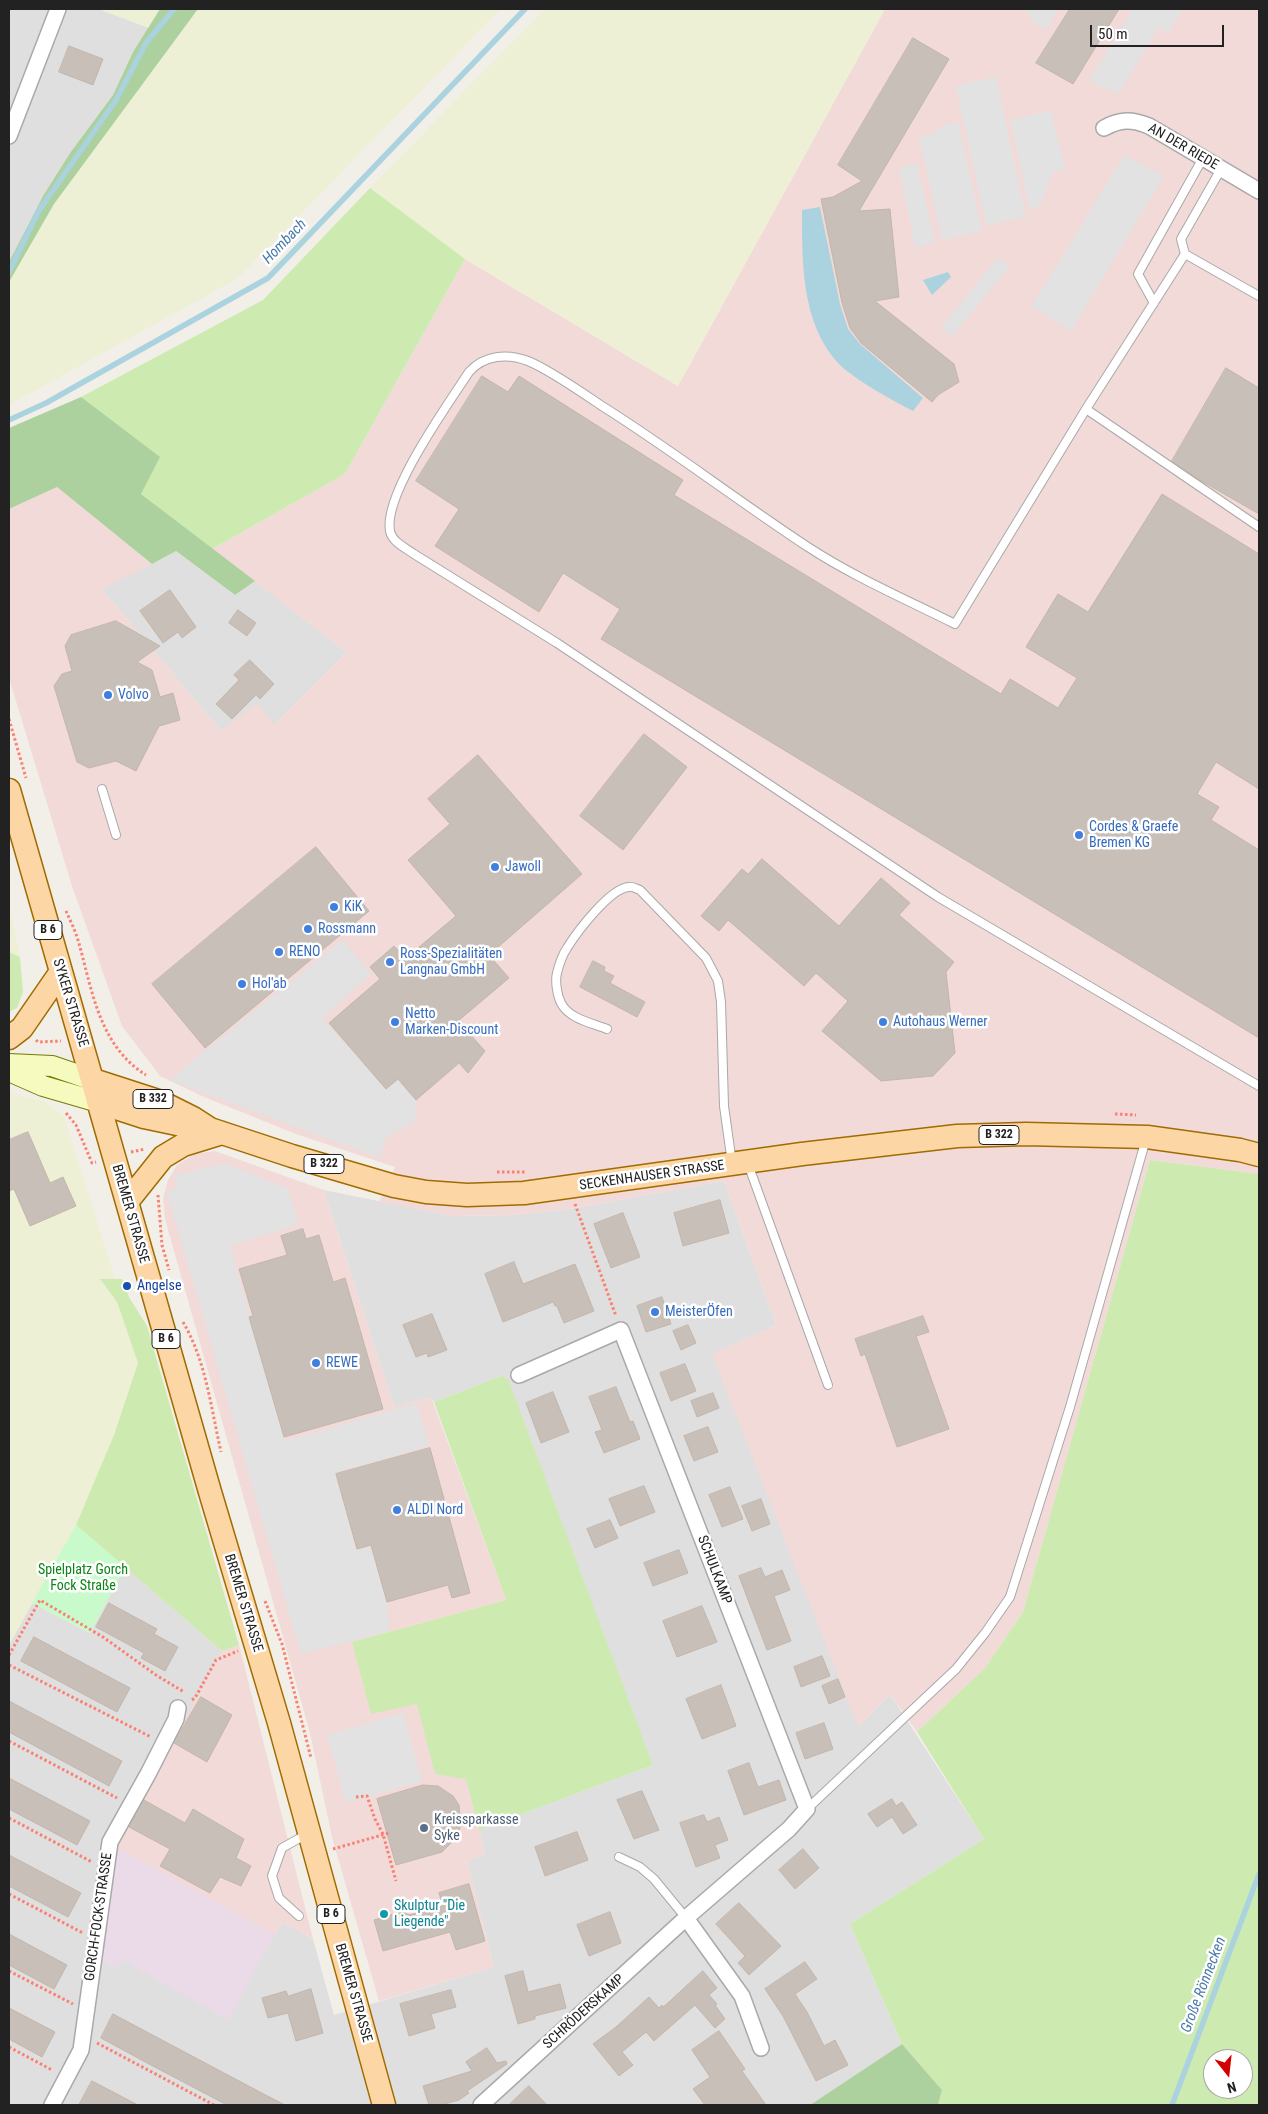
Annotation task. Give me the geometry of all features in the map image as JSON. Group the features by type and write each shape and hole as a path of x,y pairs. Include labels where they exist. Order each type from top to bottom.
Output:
{"main road":[{"name":"SYKER STRASSE","path":"9,790 98,1102"},
{"path":"15,1033 60,973"},
{"path":"9,1064 52,1066 93,1080"},
{"path":"9,1071 43,1086 98,1102"},
{"name":"B 332","path":"93,1080 146,1107"},
{"name":"B 322","path":"98,1102 146,1107 189,1128 216,1131"},
{"name":"BREMER STRASSE","path":"98,1102 279,1723 384,2105"},
{"path":"127,1202 163,1158 183,1145 216,1131"},
{"name":"SECKENHAUSER STRASSE","path":"216,1131 394,1186 426,1192 467,1195 524,1194 740,1163 957,1136 1026,1134 1147,1137"},
{"name":"B 322","path":"1147,1137 1240,1150 1259,1155"}],"street":[{"path":"9,136 58,9"},
{"name":"AN DER RIEDE","path":"1104,128 1117,121 1136,120 1259,192"},
{"path":"519,1375 621,1330"},
{"name":"SCHULKAMP","path":"621,1330 807,1809"},
{"name":"GORCH-FOCK-STRASSE","path":"52,2105 81,2050 110,1842 176,1719 178,1708"},
{"name":"SCHRÖDERSKAMP","path":"481,2105 686,1918 789,1829 807,1809"},
{"path":"686,1918 742,1996 761,2048"}],"lane":[{"path":"1154,303 1138,274 1203,158"},
{"path":"1222,169 1181,239 1185,254 1259,296"},
{"path":"1185,254 1086,409 955,624 848,572 808,547 697,468 614,413 529,362 512,357 489,358 476,365 469,372 400,485 391,516 390,532 395,540 414,554 557,644 938,897 1259,1086"},
{"path":"1086,409 1259,527"},
{"path":"102,789 116,835"},
{"path":"607,1029 571,1014 561,1003 557,989 556,974 566,949 582,928 605,901 618,890 630,886 640,890 706,958 718,981 721,1002 724,1106 740,1163 828,1385"},
{"path":"807,1809 956,1669 985,1634 1010,1597 1070,1407 1147,1137"},
{"path":"299,1916 279,1898 272,1876 282,1848 308,1833"},
{"path":"619,1857 640,1867 654,1879 686,1918"}],"path":[{"path":"15,1033 38,1042 56,1042 105,1029 126,1058 153,1080 141,1133 145,1149 154,1146 163,1158"},
{"path":"492,1172 519,1171 532,1173"},
{"path":"571,1187 621,1330"},
{"path":"160,1190 157,1199 162,1245 170,1273"},
{"path":"182,1320 195,1341 206,1379 223,1459"},
{"path":"264,1598 282,1644 308,1739 313,1767"},
{"path":"9,1655 40,1600 103,1637 156,1675 195,1698"},
{"path":"178,1708 195,1698 216,1660 255,1643"},
{"path":"9,1665 163,1744"},
{"path":"9,1741 131,1805"},
{"path":"356,1797 367,1796 374,1819 383,1834 396,1881"},
{"path":"9,1818 86,1859 106,1867"},
{"path":"332,1849 389,1832"},
{"path":"330,1841 335,1858"},
{"path":"9,1894 78,1932 97,1938"},
{"path":"9,1971 69,2003 87,2008"},
{"path":"83,2036 214,2105"},
{"path":"9,2047 66,2077"}],"shaded area":[{"path":"9,9 99,9 149,28 133,52 113,95 70,153 43,196 9,262"},
{"path":"885,9 1259,9 1259,1174 1150,1160 1023,1612 985,1668 917,1732 890,1694 858,1727 712,1354 776,1325 724,1181 569,1209 511,1215 452,1216 379,1202 395,1167 296,1134 204,1097 160,1076 122,1026 72,886 9,678 9,509 57,487 152,564 102,589 221,731 257,703 274,725 347,652 212,549 345,474 465,259 678,386"},
{"path":"1026,9 1058,9 1046,30 1034,23"},
{"path":"1133,9 1183,9 1168,32 1159,27 1118,94 1089,81"},
{"path":"996,77 1026,217 986,225 956,86"},
{"path":"1051,111 1065,169 1053,172 1040,206 1030,209 1010,120"},
{"path":"958,121 982,231 942,240 919,137 930,135 947,124"},
{"path":"1124,155 1164,176 1071,331 1032,306"},
{"path":"917,163 935,243 915,247 899,168"},
{"path":"998,257 1010,266 952,336 941,327"},
{"path":"176,551 235,595 255,581 347,652 274,725 221,731 101,588"},
{"path":"342,940 371,974 322,1018 386,1089 398,1079 416,1100 415,1121 386,1137 380,1158 169,1080"},
{"path":"215,1151 324,1190 394,1407 431,1397 506,1600 352,1642 417,1703 466,1778 485,1854 467,1861 494,1967 379,2001 332,1837 310,1733 165,1219 163,1198 168,1180 177,1165 195,1154"},
{"path":"224,1163 287,1188 299,1224 230,1246 285,1441 417,1403 429,1446 335,1473 356,1550 370,1546 387,1602 389,1631 301,1654 167,1192 178,1188 174,1176"},
{"path":"724,1181 776,1325 713,1354 859,1726 890,1694 984,1839 850,1924 902,2044 810,2105 9,2105 9,1645 32,1603 90,1633 125,1567 222,1651 197,1700 275,1935 283,1922 313,1939 334,2015 494,1967 467,1861 485,1854 479,1830 653,1765 501,1376 434,1402 431,1397 394,1407 324,1190 452,1216 511,1215 569,1209"},
{"path":"239,1645 313,1939 283,1922 275,1935 116,1847 222,1651"},
{"path":"403,1713 422,1781 346,1803 327,1735"},
{"path":"116,1847 275,1935 228,2020 122,1960 116,1969 103,1961"}],"green space":[{"path":"99,9 160,9 149,28"},
{"path":"160,9 198,9 54,204 9,282 9,262 43,196 70,153 113,95 133,52"},
{"path":"198,9 501,9 237,279 9,405 9,281 54,204"},
{"path":"544,9 885,9 678,386 465,259 370,188"},
{"path":"370,188 465,259 345,474 212,549 141,494 81,397 263,300"},
{"path":"81,397 160,457 141,494 255,581 235,595 176,551 152,564 57,487 9,509 9,428"},
{"path":"9,906 20,957 9,952"},
{"path":"9,952 20,957 23,992 17,1008 9,1012"},
{"path":"9,1092 45,1102 64,1116 115,1279 100,1280 117,1302 138,1363 114,1435 76,1525 9,1645"},
{"path":"1150,1160 1259,1174 1259,2105 938,2105 942,2090 902,2044 850,1924 984,1839 917,1732 985,1668 1023,1612"},
{"path":"100,1279 122,1279 129,1297 147,1326 239,1645 222,1651 76,1525 114,1435 138,1363 117,1302"},
{"path":"501,1376 508,1379 653,1765 479,1830 466,1779 435,1774 417,1704 371,1714 352,1642 506,1600 434,1402"},
{"name":"Spielplatz Gorch Fock Straße","path":"76,1525 125,1567 90,1633 32,1603"},
{"path":"902,2044 942,2090 938,2105 810,2105"}],"water":[{"path":"820,207 840,304 848,329 860,344 923,398 913,411 854,377 839,364 826,348 817,330 806,291 802,250 802,210"},
{"path":"948,272 951,277 932,295 923,280"}],"building":[{"path":"1070,9 1119,9 1073,84 1036,63"},
{"path":"913,38 949,59 859,211 890,209 899,297 875,301 954,364 959,382 938,395 932,402 861,343 850,328 842,303 821,199 833,197 862,181 838,165"},
{"path":"69,46 103,59 93,85 59,72"},
{"path":"1226,368 1259,388 1259,514 1198,479 1172,461"},
{"path":"482,376 508,392 519,376 683,480 674,495 1001,694 1010,679 1058,708 1077,678 1026,647 1058,594 1088,612 1162,494 1259,554 1259,789 1216,762 1197,794 1219,807 1211,820 1259,850 1259,1038 601,639 620,609 563,573 539,612 435,546 459,509 416,481"},
{"path":"170,590 196,627 182,638 178,632 163,643 140,611"},
{"path":"238,610 256,623 247,636 229,623"},
{"name":"Volvo","path":"116,621 160,646 137,662 152,670 160,697 173,693 180,720 159,726 136,771 116,761 89,768 77,762 54,686 62,674 72,671 65,646 71,635"},
{"path":"250,660 274,684 260,699 256,695 232,719 216,704 239,680 234,675"},
{"path":"644,734 687,767 623,850 580,816"},
{"path":"478,755 582,874 489,955 509,978 458,1021 485,1051 468,1073 459,1063 416,1100 398,1079 386,1089 329,1023 380,979 370,967 394,946 406,958 456,916 408,860 450,824 428,799"},
{"path":"316,847 369,911 205,1048 152,984"},
{"path":"762,859 839,926 881,878 910,903 899,915 954,962 946,972 955,1053 933,1076 881,1081 822,1031 848,1001 816,973 804,986 728,920 719,931 701,916 742,869 748,874"},
{"path":"593,961 605,967 604,971 614,976 610,983 645,1002 637,1017 580,987"},
{"path":"28,1132 50,1183 63,1177 76,1206 30,1226 14,1189 9,1191 9,1140"},
{"path":"720,1200 729,1233 683,1246 674,1213"},
{"path":"623,1213 640,1257 611,1268 594,1224"},
{"name":"REWE","path":"303,1229 306,1239 319,1235 333,1282 345,1278 383,1409 284,1437 249,1317 253,1316 239,1269 287,1255 281,1236"},
{"path":"514,1262 523,1284 575,1264 594,1311 564,1323 557,1306 553,1302 503,1322 485,1274"},
{"path":"662,1297 671,1324 646,1332 637,1306"},
{"path":"432,1314 447,1350 428,1357 427,1353 416,1357 403,1325"},
{"path":"923,1316 929,1332 916,1336 949,1429 897,1447 865,1354 861,1356 855,1339"},
{"path":"688,1325 696,1343 681,1350 673,1331"},
{"path":"685,1364 696,1391 671,1401 660,1373"},
{"path":"616,1387 630,1422 633,1421 640,1439 604,1453 595,1432 602,1430 589,1397"},
{"path":"553,1392 569,1432 541,1443 526,1403"},
{"path":"713,1393 719,1408 697,1417 691,1401"},
{"path":"708,1427 718,1452 694,1461 684,1436"},
{"name":"ALDI Nord","path":"430,1448 470,1593 452,1598 448,1585 387,1602 371,1545 357,1549 336,1474"},
{"path":"644,1486 655,1512 620,1526 609,1499"},
{"path":"730,1487 743,1519 722,1527 709,1495"},
{"path":"761,1499 770,1524 752,1531 742,1506"},
{"path":"610,1520 618,1538 595,1548 587,1529"},
{"path":"679,1550 688,1573 653,1586 644,1563"},
{"path":"761,1568 765,1577 782,1570 790,1590 774,1596 791,1641 767,1650 739,1576"},
{"path":"109,1603 157,1629 154,1634 178,1647 165,1671 141,1658 144,1653 96,1627"},
{"path":"702,1606 717,1642 677,1657 663,1621"},
{"path":"34,1637 130,1688 117,1712 21,1661"},
{"path":"822,1656 830,1676 801,1687 794,1667"},
{"path":"838,1679 845,1697 829,1704 822,1686"},
{"path":"721,1685 736,1726 702,1739 686,1699"},
{"path":"201,1697 232,1715 207,1762 174,1743"},
{"path":"9,1701 122,1761 109,1786 9,1732"},
{"path":"824,1723 833,1749 805,1759 796,1733"},
{"path":"749,1763 758,1787 779,1780 786,1800 744,1815 728,1771"},
{"path":"9,1778 90,1821 77,1845 9,1809"},
{"name":"Kreissparkasse Syke","path":"423,1785 438,1786 453,1796 459,1805 461,1824 457,1837 442,1852 396,1865 377,1799"},
{"path":"642,1791 659,1830 634,1839 617,1800"},
{"path":"892,1799 896,1806 902,1802 917,1825 903,1834 892,1817 877,1827 868,1814"},
{"path":"144,1800 185,1823 193,1809 244,1839 236,1858 251,1866 241,1886 220,1877 210,1893 160,1866 170,1849 129,1827"},
{"path":"704,1815 707,1822 719,1817 728,1840 715,1845 720,1858 696,1867 680,1823"},
{"path":"577,1832 588,1860 545,1876 535,1847"},
{"path":"803,1849 819,1868 795,1889 779,1870"},
{"path":"9,1855 81,1893 68,1917 9,1886"},
{"path":"469,1884 485,1941 456,1950 450,1932 383,1951 374,1920 403,1911 409,1915 443,1906 439,1893"},
{"path":"739,1903 781,1946 749,1975 738,1963 745,1956 716,1924"},
{"path":"610,1912 621,1943 589,1956 577,1925"},
{"path":"9,1934 67,1965 54,1989 9,1965"},
{"path":"805,1962 817,1979 795,1994 807,2012 824,2046 835,2040 848,2065 816,2081 783,2016 765,1989"},
{"path":"523,1971 528,1992 560,1984 566,2008 535,2016 535,2019 518,2024 505,1976"},
{"path":"703,1971 717,1988 709,1995 717,2004 715,2005 725,2019 715,2028 695,2005 654,2041 646,2032 622,2052 633,2065 619,2076 593,2044 616,2027 649,1997 659,2008 662,2005 663,2007"},
{"path":"311,1989 323,2033 296,2041 288,2013 268,2018 262,1998 286,1991 288,1996"},
{"path":"451,1990 456,2007 431,2014 435,2028 409,2036 400,2004"},
{"path":"9,2008 55,2032 42,2057 9,2039"},
{"path":"113,2014 285,2105 227,2105 149,2064 101,2038"},
{"path":"719,2031 745,2069 742,2071 766,2105 705,2105 693,2089 710,2077 692,2050"},
{"path":"487,2048 497,2063 506,2061 507,2064 467,2091 469,2093 459,2100 441,2105 429,2105 423,2086 472,2071 466,2062"},
{"path":"92,2081 138,2105 79,2105"},
{"path":"529,2086 547,2105 509,2105"}],"waterway":[{"path":"9,272 38,212 116,100 146,43 174,9"},
{"name":"Hombach","path":"9,420 46,403 268,278 525,9"},
{"name":"Große Rönnecken","path":"1172,2105 1259,1874"}],"place":[{"name":"Volvo","path":"108,695"},
{"name":"Cordes & Graefe Bremen KG","path":"1079,835"},
{"name":"Jawoll","path":"495,867"},
{"name":"KiK","path":"334,907"},
{"name":"Rossmann","path":"308,929"},
{"name":"RENO","path":"279,952"},
{"name":"Ross-Spezialitäten Langnau GmbH","path":"390,962"},
{"name":"Hol'ab","path":"242,984"},
{"name":"Netto Marken-Discount","path":"395,1022"},
{"name":"Autohaus Werner","path":"883,1022"},
{"name":"Angelse","path":"127,1286"},
{"name":"MeisterÖfen","path":"655,1312"},
{"name":"REWE","path":"316,1363"},
{"name":"ALDI Nord","path":"397,1510"},
{"name":"Kreissparkasse Syke","path":"424,1828"},
{"name":"Skulptur \"Die Liegende\"","path":"384,1914"}]}
